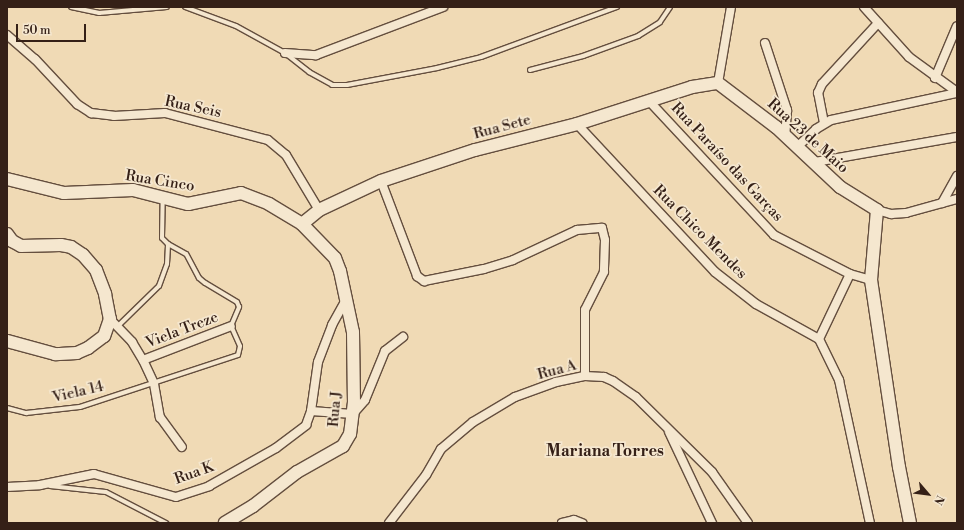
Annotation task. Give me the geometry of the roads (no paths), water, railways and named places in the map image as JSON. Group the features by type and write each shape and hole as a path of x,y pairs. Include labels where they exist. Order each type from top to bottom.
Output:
{"street":[{"path":"285,53 316,55 443,7"},
{"path":"718,83 731,7"},
{"path":"864,7 909,58 957,93"},
{"path":"824,124 818,93 822,84 878,23"},
{"path":"935,78 957,26"},
{"name":"Rua Seis","path":"7,36 35,59 77,104 91,113 101,116 165,113 268,140 286,155 319,210"},
{"path":"765,43 787,110 785,136"},
{"name":"Rua Sete","path":"302,224 319,210 381,181 475,150 576,124 650,102 692,87 718,83"},
{"name":"Rua 23 de Maio","path":"718,83 785,136 815,162 840,187 877,210"},
{"path":"797,147 824,124 957,93"},
{"name":"Rua Paraíso das Garças","path":"650,102 774,235 850,274 871,280"},
{"name":"Rua Chico Mendes","path":"576,124 715,272 756,304 819,339"},
{"path":"815,162 957,137"},
{"path":"942,203 957,176"},
{"name":"Rua Cinco","path":"7,179 64,193 133,190 163,199 188,204 241,193 269,204 302,224 334,258"},
{"path":"381,181 418,276 424,281 484,269 513,260 572,232 597,226 602,228 605,240 604,272 584,310 585,376"},
{"path":"910,523 899,467 871,280 877,210 906,213 957,199"},
{"path":"7,234 12,241 21,246 61,245 71,247 83,254 96,270 106,294 114,323 143,360 154,384 160,417 182,447"},
{"name":"Rua J","path":"225,523 253,506 298,472 343,446 350,434 353,414 353,332 347,298 334,258"},
{"path":"850,274 819,339 839,380 870,523"},
{"name":"Rua K","path":"7,487 40,485 94,474 176,496 186,495 209,486 297,435 306,426 311,411 318,362 332,325 347,298"},
{"path":"7,341 55,354 77,353 88,348 104,336 114,323"},
{"name":"Viela Treze","path":"143,360 231,326"},
{"path":"311,411 353,414 366,400 385,351 403,337"},
{"name":"Rua A","path":"389,523 426,475 441,450 473,422 515,398 556,382 585,376 604,377 620,385 666,425 712,472 748,523"},
{"path":"666,425 712,523"},
{"path":"562,523 574,520 582,523"}],"lane":[{"path":"71,7 99,13 167,7"},
{"path":"185,7 236,26 285,53 320,80 332,85 347,85 437,68 481,57 617,7"},
{"path":"530,70 583,56 638,36 660,22 670,7"},
{"path":"163,199 162,238 168,244 186,254 199,278 205,283 235,299 239,307 231,326"},
{"path":"114,323 159,286 167,264 168,244"},
{"name":"Viela 14","path":"7,408 26,413 80,406 154,384 235,357 240,352 240,346 231,326"},
{"path":"40,485 106,492 166,523"}],"district":[{"name":"Mariana Torres","path":"605,451"}]}
